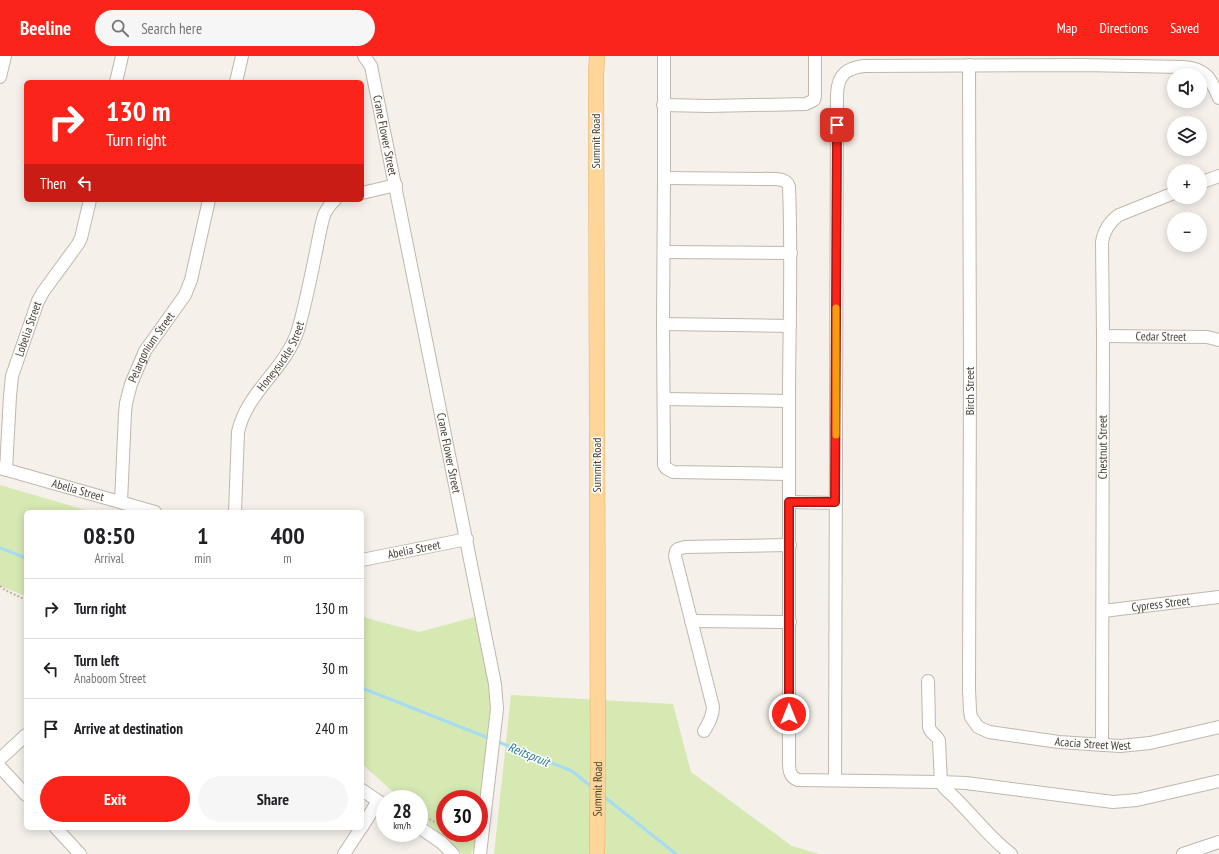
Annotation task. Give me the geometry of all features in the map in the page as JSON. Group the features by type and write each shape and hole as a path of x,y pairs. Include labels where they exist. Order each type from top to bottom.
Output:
{"main road":[{"name":"Summit Road","path":"596,56 597,854"}],"street":[{"path":"0,77 5,56"},
{"path":"116,80 122,56"},
{"path":"236,80 242,56"},
{"name":"Crane Flower Street","path":"364,56 371,66 495,684 496,712 480,854"},
{"path":"664,56 663,324 664,460 666,468 670,472 688,473 789,474"},
{"path":"663,105 709,106 806,104 814,100 815,96 815,56"},
{"path":"836,779 835,502 838,82 848,71 858,67 1082,61 1190,67 1198,69 1208,76 1219,98"},
{"name":"Birch Street","path":"969,65 969,689 971,717"},
{"path":"1207,180 1219,176"},
{"path":"664,178 776,179 785,181 789,187 789,772 794,778 798,780 836,779 966,783 1113,802 1137,800 1219,782"},
{"path":"364,193 396,186"},
{"name":"Chestnut Street","path":"1102,745 1102,242 1106,229 1113,219 1119,215 1167,196"},
{"name":"Lobelia Street","path":"3,469 13,372 38,301 81,238 90,202"},
{"name":"Pelargonium Street","path":"121,502 125,413 132,380 145,351 170,318 188,290 209,202"},
{"name":"Honeysuckle Street","path":"235,510 238,432 241,421 252,399 295,340 323,220 328,208 333,202"},
{"path":"664,252 790,253"},
{"path":"663,324 790,326"},
{"name":"Cedar Street","path":"1103,336 1207,337 1219,340"},
{"path":"664,399 789,401"},
{"name":"Abelia Street","path":"3,469 148,510"},
{"path":"789,502 835,502"},
{"name":"Abelia Street","path":"364,560 466,539"},
{"path":"704,731 711,718 713,706 675,556 676,551 685,547 790,545"},
{"name":"Cypress Street","path":"1103,611 1219,597"},
{"path":"691,621 790,622"},
{"path":"928,681 929,727 932,733 938,737 939,741 940,782 1011,854"},
{"name":"Acacia Street West","path":"971,717 978,727 989,732 1042,740 1120,746 1145,743 1219,728"},
{"path":"0,759 24,737"},
{"path":"0,767 24,794"},
{"path":"364,791 376,799"},
{"path":"364,825 376,810"},
{"path":"58,830 80,854"},
{"path":"344,854 360,830"},
{"path":"428,834 442,843 453,854"},
{"path":"1183,854 1219,842"}],"path":[{"path":"0,586 24,599"}],"green space":[{"path":"0,485 85,510 24,510 24,595 0,586"},
{"path":"364,617 419,632 475,617 488,681 491,704 481,790 436,790 436,830 428,823 428,790 391,790 364,766"},
{"name":"Reitspruit","path":"511,695 673,704 691,772 792,846 819,854 494,854"},
{"path":"449,842 475,842 471,854 462,854"}],"waterway":[{"name":"Reitspruit","path":"0,548 24,557"},
{"name":"Reitspruit","path":"364,689 491,739"},
{"name":"Reitspruit","path":"496,741 572,771 593,788"},
{"name":"Reitspruit","path":"602,795 676,854"}],"slow traffic":[{"path":"836,308 836,435"}],"route":[{"path":"789,714 789,502 835,502 837,125"}]}
